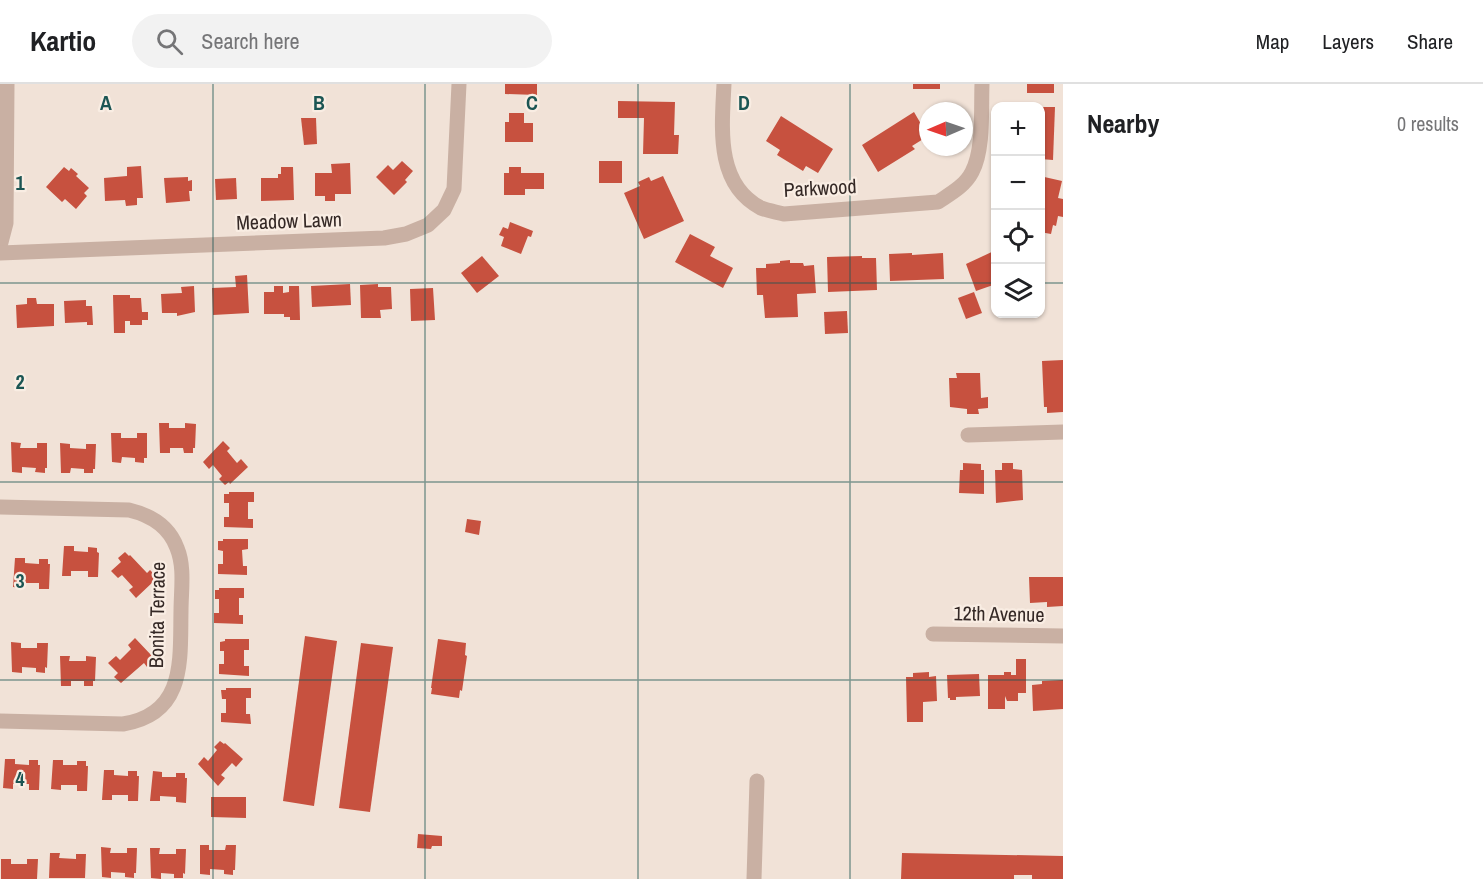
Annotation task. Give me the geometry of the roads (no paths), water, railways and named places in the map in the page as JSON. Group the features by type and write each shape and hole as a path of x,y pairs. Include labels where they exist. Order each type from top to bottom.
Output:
{"street":[{"path":"0,246 6,223 7,84"},
{"name":"Meadow Lawn","path":"0,254 384,238 406,234 428,225 444,210 454,189 459,84"},
{"name":"Parkwood","path":"724,84 722,133 724,155 731,176 744,196 762,209 784,214 938,202 957,190 972,173 979,152 982,84"},
{"path":"968,435 1063,432"},
{"name":"Bonita Terrace","path":"0,507 138,512 156,520 171,536 177,547 182,571 178,676 169,697 154,713 123,724 0,721"},
{"name":"12th Avenue","path":"933,634 1063,636"},
{"path":"754,879 757,781"}]}
